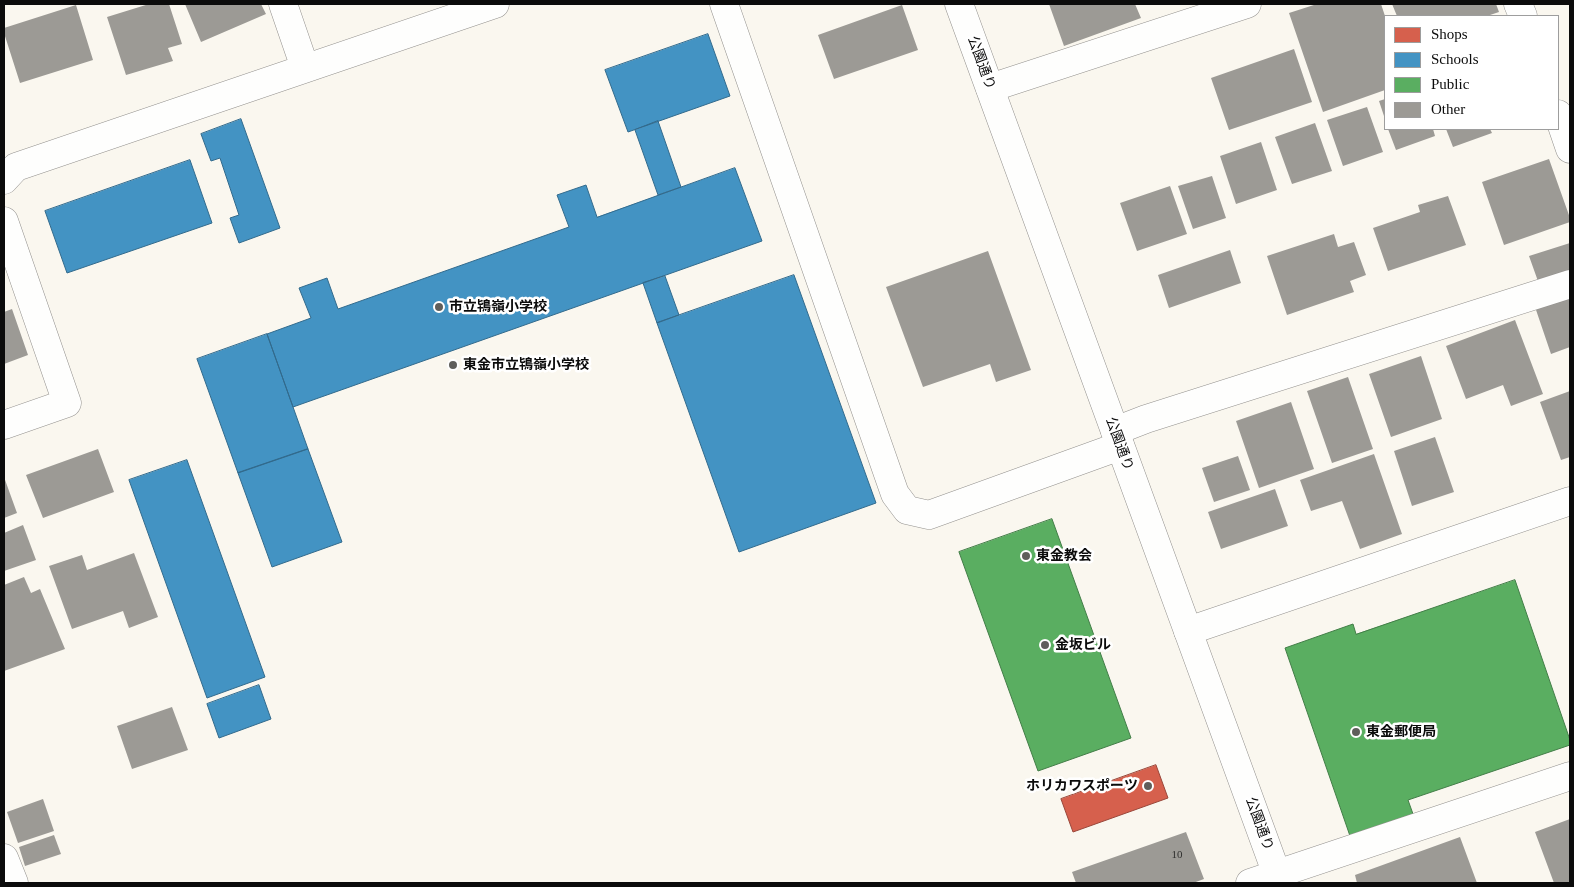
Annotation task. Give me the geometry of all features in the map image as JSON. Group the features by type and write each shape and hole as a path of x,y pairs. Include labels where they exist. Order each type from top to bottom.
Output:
{"street":[{"path":"283,4 306,68"},
{"path":"4,180 16,167 495,4"},
{"path":"724,4 896,494 907,510 929,515 1117,438 1146,419 1570,284"},
{"name":"公園通り","path":"959,4 1279,878"},
{"path":"990,88 1247,4"},
{"path":"1559,117 1570,149"},
{"path":"4,221 67,402 4,425"},
{"path":"1188,631 1570,501"},
{"path":"1250,883 1279,878 1570,776"},
{"path":"4,858 14,883"}],"building: Shops":[{"path":"1156,765 1168,798 1073,832 1061,799"}],"building: Schools":[{"path":"708,34 730,96 628,132 605,70"},
{"path":"241,119 280,228 239,243 230,218 239,215 220,158 211,161 201,134"},
{"path":"658,121 681,187 658,195 635,130"},
{"path":"190,160 212,223 67,273 45,211"},
{"path":"735,168 762,241 293,407 267,334 311,318 299,288 327,278 338,309 569,227 557,195 586,185 597,217"},
{"path":"794,275 876,503 739,552 657,323"},
{"path":"665,276 679,315 657,323 643,283"},
{"path":"267,334 308,449 238,473 197,359"},
{"path":"308,449 342,542 272,567 238,473"},
{"path":"187,460 265,677 207,698 129,480"},
{"path":"259,685 271,719 219,738 207,704"}],"building: Public":[{"name":"金坂ビル","path":"1052,519 1131,738 1038,771 959,552"},
{"path":"1515,580 1570,740 1570,745 1408,800 1413,814 1350,836 1285,648 1353,624 1356,634"}],"building: Other":[{"path":"149,4 169,4 182,44 168,48 173,61 126,75 107,17"},
{"path":"185,4 261,4 266,14 201,42"},
{"path":"1049,4 1135,4 1141,18 1064,46"},
{"path":"1317,4 1381,4 1385,15 1384,90 1323,112 1289,13"},
{"path":"1392,4 1496,4 1499,12 1490,15 1397,15"},
{"path":"76,5 93,60 20,83 4,28"},
{"path":"902,5 918,50 834,79 818,35"},
{"path":"1294,49 1312,102 1229,130 1211,78"},
{"path":"1384,99 1384,116 1379,101"},
{"path":"1367,107 1383,152 1343,166 1327,120"},
{"path":"1315,123 1332,171 1292,184 1275,137"},
{"path":"1388,130 1433,130 1435,136 1396,150"},
{"path":"1446,130 1490,130 1492,133 1453,147"},
{"path":"1261,142 1277,190 1236,204 1220,156"},
{"path":"1549,159 1570,222 1504,245 1482,182"},
{"path":"1212,176 1226,218 1193,229 1178,186"},
{"path":"1170,186 1187,234 1137,251 1120,203"},
{"path":"1448,196 1466,245 1388,271 1373,228 1420,212 1418,205"},
{"path":"1334,234 1338,247 1354,242 1366,275 1350,281 1354,292 1287,315 1267,256"},
{"path":"1570,243 1570,273 1539,284 1529,256"},
{"path":"1230,250 1241,283 1169,308 1158,275"},
{"path":"988,251 1031,370 996,382 990,364 923,387 886,287"},
{"path":"1570,292 1570,347 1551,354 1534,304"},
{"path":"12,309 28,355 4,364 4,312"},
{"path":"1515,320 1543,394 1511,406 1503,385 1466,399 1446,346"},
{"path":"1421,356 1442,419 1391,437 1369,374"},
{"path":"1348,377 1373,449 1332,463 1307,391"},
{"path":"1570,391 1570,457 1561,460 1540,402"},
{"path":"1291,402 1314,469 1259,488 1236,421"},
{"path":"1435,437 1454,492 1412,506 1394,451"},
{"path":"98,449 114,492 43,518 26,475"},
{"path":"1374,454 1402,534 1360,549 1342,501 1311,511 1300,480"},
{"path":"1238,456 1250,490 1214,502 1202,468"},
{"path":"4,477 17,513 4,518"},
{"path":"1275,489 1288,526 1221,549 1208,512"},
{"path":"23,525 36,560 4,571 4,533"},
{"path":"134,553 158,617 129,628 123,611 72,629 49,566 82,555 87,570"},
{"path":"24,577 31,593 40,589 65,649 4,671 4,585"},
{"path":"172,707 188,750 132,769 117,726"},
{"path":"43,799 54,831 18,843 7,812"},
{"path":"1570,819 1570,883 1554,883 1535,832"},
{"path":"1186,832 1204,879 1193,883 1076,883 1072,872"},
{"path":"54,835 61,854 25,866 19,847"},
{"path":"1460,837 1477,883 1357,883 1355,875"}],"place":[{"name":"市立鴇嶺小学校","path":"439,307"},
{"name":"東金市立鴇嶺小学校","path":"453,365"},
{"name":"東金教会","path":"1026,556"},
{"name":"金坂ビル","path":"1045,645"},
{"name":"東金郵便局","path":"1356,732"},
{"name":"ホリカワスポーツ","path":"1148,786"}]}
